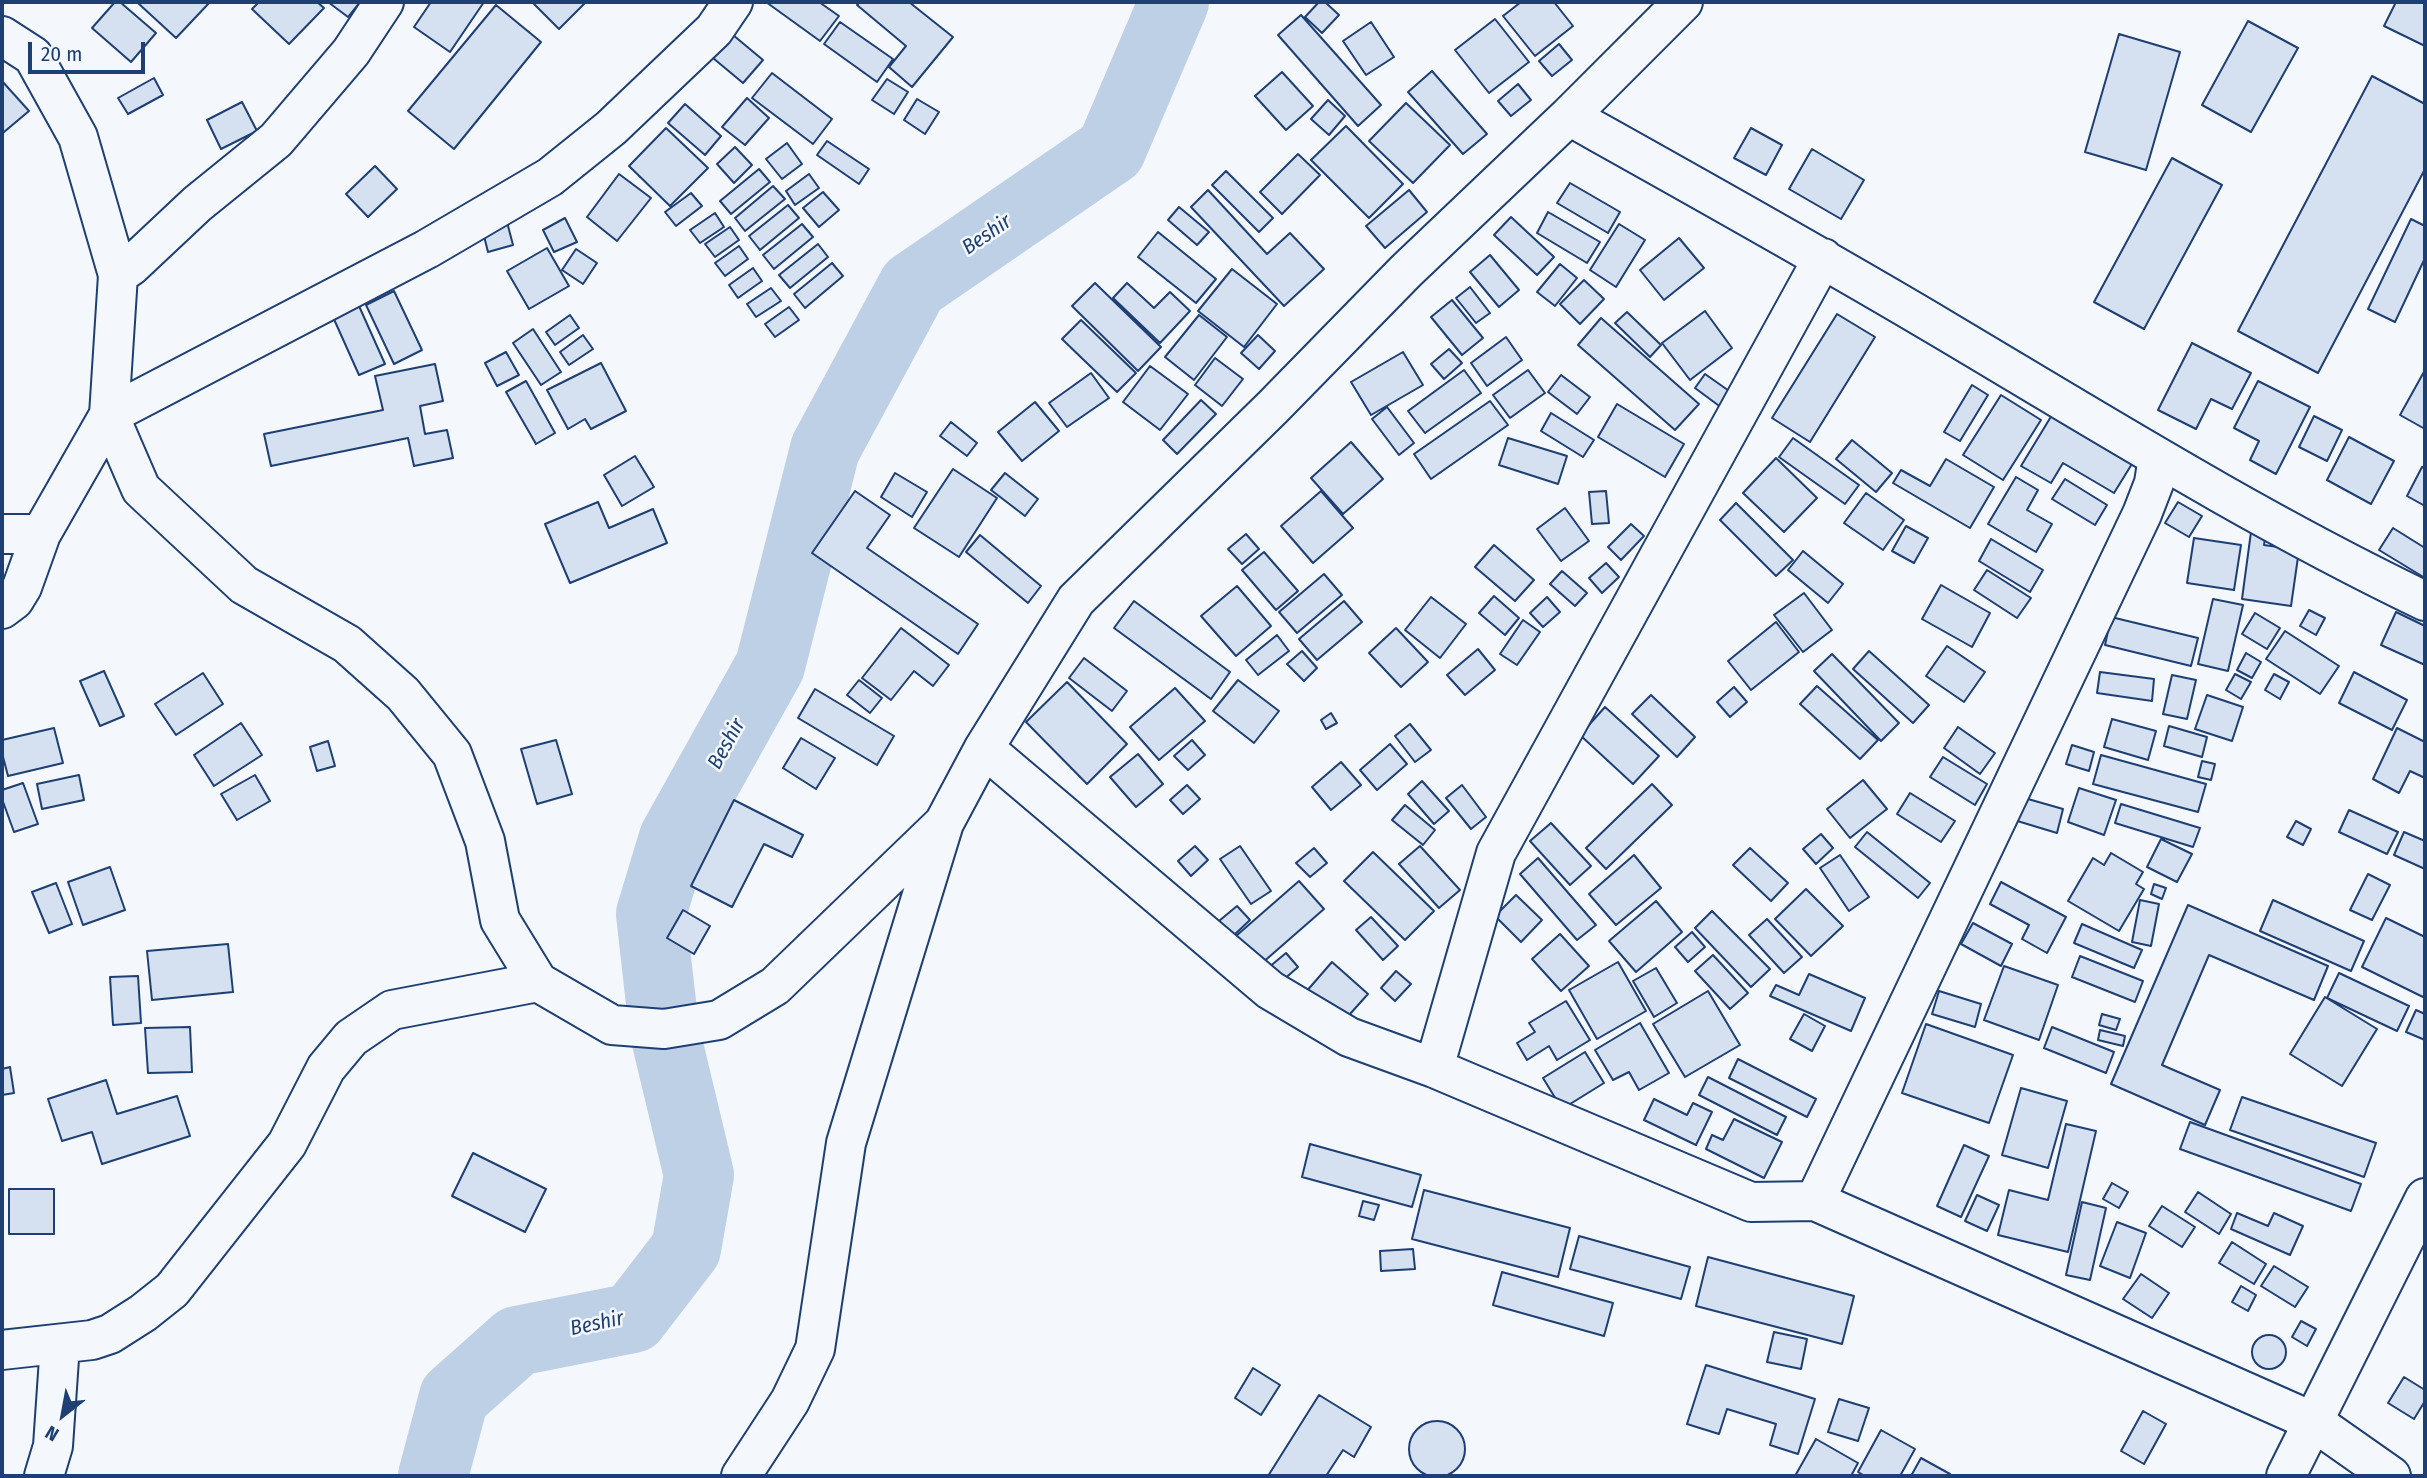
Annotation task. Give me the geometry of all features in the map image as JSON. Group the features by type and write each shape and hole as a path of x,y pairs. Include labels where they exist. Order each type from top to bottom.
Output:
{"street":[{"path":"118,275 197,204 276,140 351,52 384,2"},
{"path":"108,415 427,249 550,177 611,128 714,30 733,2"},
{"path":"741,1476 790,1401 815,1349 846,1143 944,823 984,748 1076,600 1273,407 1406,271 1569,116 1683,2"},
{"path":"2,36 33,56 78,137 118,275 108,415 41,534 22,587 2,609"},
{"path":"1569,116 1823,258 2158,457 2301,538 2425,601"},
{"path":"1434,1068 1496,853 1823,258"},
{"path":"108,415 141,489 244,585 347,644 403,694 452,754 485,841 500,920 538,982 612,1025 664,1029 719,1020 775,986 944,823"},
{"path":"1815,1200 2142,514 2154,483 2158,457"},
{"path":"2,534 41,534"},
{"path":"984,748 1270,990 1349,1037 1434,1068 1751,1202 1815,1200 2314,1422 2391,1476"},
{"path":"2,1350 92,1340 110,1334 172,1290 287,1144 326,1068 351,1038 392,1010 538,982"},
{"path":"2286,1476 2425,1198"},
{"path":"44,1476 53,1446 60,1344"}],"building":[{"path":"115,2 120,2 156,33 131,62 92,28"},
{"path":"210,2 176,38 139,4"},
{"path":"259,2 317,2 324,8 289,44 252,9"},
{"path":"328,2 360,2 348,17"},
{"path":"431,2 484,2 450,52 414,27"},
{"path":"532,2 586,2 559,29"},
{"path":"766,2 819,2 839,16 820,41"},
{"path":"860,2 909,2 953,37 912,87 889,67 906,46 857,5"},
{"path":"1319,2 1325,2 1339,15 1322,33 1305,17"},
{"path":"1521,2 1554,2 1573,26 1535,56 1503,16"},
{"path":"2396,2 2425,2 2425,46 2384,26"},
{"path":"496,5 541,42 454,149 408,111"},
{"path":"1301,15 1381,105 1358,126 1278,35"},
{"path":"1495,19 1529,62 1489,93 1455,50"},
{"path":"2248,21 2298,48 2251,132 2202,105"},
{"path":"840,22 893,59 877,82 824,44"},
{"path":"1371,22 1394,57 1366,75 1343,41"},
{"path":"2119,34 2180,52 2146,170 2085,152"},
{"path":"733,35 763,60 743,83 713,58"},
{"path":"1559,44 1572,60 1552,76 1539,61"},
{"path":"1432,71 1487,134 1463,154 1408,92"},
{"path":"1282,72 1313,106 1286,130 1255,96"},
{"path":"772,73 832,119 813,144 752,98"},
{"path":"2372,76 2425,104 2425,169 2318,373 2238,331"},
{"path":"154,78 163,95 128,114 118,98"},
{"path":"887,79 908,92 894,114 872,100"},
{"path":"2,81 29,111 4,132 2,130"},
{"path":"1518,84 1531,100 1511,116 1498,101"},
{"path":"747,98 769,118 745,145 722,127"},
{"path":"917,99 939,112 925,134 904,120"},
{"path":"1328,100 1345,116 1329,135 1311,119"},
{"path":"242,102 257,131 221,149 207,120"},
{"path":"1406,103 1450,145 1413,183 1369,141"},
{"path":"685,104 721,136 705,155 668,123"},
{"path":"1346,126 1403,184 1369,218 1311,160"},
{"path":"666,128 708,168 670,206 629,166"},
{"path":"1751,128 1782,145 1766,175 1734,158"},
{"path":"827,141 869,169 859,184 817,155"},
{"path":"787,143 802,164 782,179 766,159"},
{"path":"735,147 752,165 734,183 717,164"},
{"path":"1812,149 1864,180 1841,219 1789,189"},
{"path":"1298,154 1320,175 1282,214 1260,192"},
{"path":"2172,158 2222,185 2144,329 2094,302"},
{"path":"375,166 397,189 368,217 346,194"},
{"path":"759,169 770,182 731,214 720,201"},
{"path":"1226,171 1273,218 1259,232 1212,185"},
{"path":"619,174 651,198 617,241 587,217"},
{"path":"809,174 819,188 795,205 786,191"},
{"path":"1570,183 1620,212 1608,233 1557,203"},
{"path":"773,186 785,199 745,231 735,218"},
{"path":"1208,190 1267,254 1290,233 1324,269 1284,306 1191,207"},
{"path":"1409,190 1427,212 1385,248 1366,226"},
{"path":"823,192 839,210 819,227 803,208"},
{"path":"691,193 702,206 676,226 665,212"},
{"path":"788,205 799,218 760,250 749,236"},
{"path":"1179,207 1209,232 1197,245 1168,220"},
{"path":"1548,212 1600,242 1587,263 1537,233"},
{"path":"715,213 724,227 700,243 690,230"},
{"path":"1511,217 1554,257 1537,275 1494,235"},
{"path":"565,218 577,242 554,252 543,230"},
{"path":"2411,219 2425,226 2425,258 2395,322 2368,309"},
{"path":"507,222 513,245 488,252 482,228"},
{"path":"802,224 813,237 774,269 763,255"},
{"path":"1619,224 1645,240 1616,287 1590,270"},
{"path":"730,227 739,240 715,257 705,244"},
{"path":"1158,232 1216,279 1196,303 1138,257"},
{"path":"1679,238 1704,268 1664,300 1640,270"},
{"path":"818,244 828,257 790,288 779,275"},
{"path":"739,246 748,259 725,276 715,263"},
{"path":"547,248 569,286 529,309 507,271"},
{"path":"576,249 597,263 583,284 562,270"},
{"path":"1490,255 1519,290 1499,307 1470,272"},
{"path":"832,263 843,276 805,308 794,294"},
{"path":"1560,264 1577,278 1555,306 1537,292"},
{"path":"753,268 762,281 738,298 729,285"},
{"path":"1232,269 1277,304 1244,347 1198,311"},
{"path":"1584,280 1604,299 1580,324 1560,304"},
{"path":"1095,283 1161,347 1138,371 1072,306"},
{"path":"1127,283 1154,308 1170,292 1190,311 1160,343 1113,298"},
{"path":"1470,287 1490,313 1476,323 1456,298"},
{"path":"771,288 781,301 756,317 747,304"},
{"path":"394,291 422,350 394,364 366,305"},
{"path":"1452,300 1483,338 1462,355 1431,317"},
{"path":"359,306 385,364 359,375 333,317"},
{"path":"789,307 799,320 775,337 765,324"},
{"path":"1705,311 1732,348 1690,380 1662,343"},
{"path":"1627,312 1661,345 1650,357 1615,323"},
{"path":"1837,314 1875,337 1810,442 1772,418"},
{"path":"570,315 579,328 555,345 546,332"},
{"path":"1199,315 1227,337 1194,380 1165,357"},
{"path":"1601,318 1699,404 1675,430 1578,345"},
{"path":"1081,320 1136,373 1117,392 1062,339"},
{"path":"533,329 561,372 541,385 513,343"},
{"path":"583,335 593,349 569,365 560,352"},
{"path":"1258,335 1275,351 1259,369 1241,353"},
{"path":"1506,337 1522,360 1487,386 1471,363"},
{"path":"2192,343 2251,373 2232,409 2211,399 2196,429 2158,410"},
{"path":"1449,349 1462,363 1444,379 1431,364"},
{"path":"506,352 519,375 497,386 485,363"},
{"path":"1403,352 1423,385 1371,415 1351,382"},
{"path":"1215,358 1243,379 1222,406 1195,385"},
{"path":"601,363 626,411 591,429 585,419 568,429 547,390"},
{"path":"435,364 443,401 420,406 425,434 447,430 453,458 414,466 408,438 271,466 264,434 383,410 375,376"},
{"path":"1150,366 1188,394 1160,430 1123,402"},
{"path":"1464,370 1481,393 1425,433 1408,411"},
{"path":"1528,370 1545,393 1510,418 1493,395"},
{"path":"2425,370 2425,429 2400,415"},
{"path":"1091,373 1109,398 1067,427 1049,403"},
{"path":"1705,374 1732,393 1722,408 1695,388"},
{"path":"1561,375 1590,397 1577,414 1548,392"},
{"path":"526,381 555,433 536,444 506,392"},
{"path":"2258,381 2310,407 2276,474 2250,460 2259,441 2234,428"},
{"path":"1972,385 1988,395 1960,441 1944,432"},
{"path":"2001,395 2041,420 2003,480 1963,455"},
{"path":"1201,400 1216,414 1177,454 1163,440"},
{"path":"1490,401 1508,425 1431,479 1414,454"},
{"path":"1035,402 1059,431 1022,461 998,432"},
{"path":"1617,404 1684,444 1665,477 1598,437"},
{"path":"1387,407 1414,443 1399,455 1372,419"},
{"path":"2055,410 2135,459 2114,493 2063,463 2051,483 2021,466"},
{"path":"1551,413 1594,440 1583,457 1541,431"},
{"path":"2314,416 2342,430 2327,461 2299,447"},
{"path":"951,422 977,443 967,456 940,436"},
{"path":"2349,437 2394,461 2371,504 2327,480"},
{"path":"1508,438 1567,456 1558,484 1499,465"},
{"path":"1793,438 1859,485 1845,504 1779,457"},
{"path":"1852,440 1892,473 1876,492 1836,459"},
{"path":"1351,442 1383,479 1343,514 1311,478"},
{"path":"635,456 654,487 622,506 604,475"},
{"path":"1776,458 1817,498 1784,532 1743,493"},
{"path":"1946,459 1994,487 1970,528 1893,483 1901,470 1930,486"},
{"path":"2422,467 2425,468 2425,506 2407,496"},
{"path":"953,469 997,498 959,557 914,528"},
{"path":"895,473 927,492 912,517 881,497"},
{"path":"1005,473 1038,499 1025,516 991,490"},
{"path":"2016,477 2038,490 2027,510 2052,524 2036,552 1988,524"},
{"path":"2065,479 2107,505 2095,525 2052,499"},
{"path":"855,491 890,515 867,548 978,624 958,654 812,553"},
{"path":"1321,491 1353,528 1313,563 1281,526"},
{"path":"1606,491 1609,523 1592,524 1589,492"},
{"path":"1866,493 1904,520 1883,550 1844,523"},
{"path":"598,502 609,528 653,509 667,543 570,583 545,524"},
{"path":"2178,502 2202,516 2189,537 2165,523"},
{"path":"1736,503 1793,560 1776,576 1720,520"},
{"path":"1565,508 1589,541 1561,561 1537,529"},
{"path":"1631,524 1644,536 1621,560 1608,547"},
{"path":"1906,526 1928,538 1914,563 1892,551"},
{"path":"2393,528 2425,548 2425,578 2379,550"},
{"path":"2251,532 2266,533 2264,545 2299,550 2291,606 2242,599"},
{"path":"1246,534 1259,549 1242,564 1228,549"},
{"path":"980,535 1041,586 1028,603 966,552"},
{"path":"2194,538 2241,545 2234,590 2187,583"},
{"path":"1991,539 2043,570 2030,592 1979,561"},
{"path":"1494,545 1534,580 1515,601 1475,567"},
{"path":"1803,551 1843,584 1828,603 1788,570"},
{"path":"1264,552 1298,591 1276,610 1242,570"},
{"path":"1606,563 1619,577 1602,593 1589,578"},
{"path":"1987,570 2031,598 2017,618 1974,590"},
{"path":"1562,571 1587,593 1575,606 1550,584"},
{"path":"1324,574 1342,595 1297,633 1279,612"},
{"path":"1941,585 1990,613 1972,647 1922,619"},
{"path":"1237,586 1271,626 1236,656 1201,616"},
{"path":"1804,593 1832,630 1803,652 1774,615"},
{"path":"1494,596 1519,618 1505,635 1479,613"},
{"path":"1431,597 1466,624 1440,658 1405,630"},
{"path":"1547,597 1560,612 1543,627 1530,613"},
{"path":"2213,599 2243,605 2228,671 2198,664"},
{"path":"1134,601 1230,672 1211,699 1114,628"},
{"path":"1344,601 1362,622 1317,660 1299,639"},
{"path":"2309,610 2325,618 2316,635 2300,626"},
{"path":"2396,612 2425,626 2425,665 2381,645"},
{"path":"2255,613 2280,628 2267,649 2242,634"},
{"path":"2111,617 2198,638 2191,666 2105,645"},
{"path":"1523,620 1540,632 1517,665 1500,654"},
{"path":"1776,622 1799,652 1751,690 1728,661"},
{"path":"901,628 949,665 933,686 914,671 891,700 862,678"},
{"path":"1396,628 1428,662 1401,687 1369,653"},
{"path":"2285,631 2339,666 2320,694 2266,659"},
{"path":"1277,635 1289,651 1258,675 1246,660"},
{"path":"1947,646 1985,672 1964,702 1926,676"},
{"path":"1478,649 1495,670 1465,695 1447,675"},
{"path":"1302,651 1317,668 1304,681 1287,664"},
{"path":"1869,651 1929,705 1913,723 1853,669"},
{"path":"2246,653 2261,662 2252,678 2237,670"},
{"path":"1832,654 1899,723 1881,741 1814,671"},
{"path":"1084,658 1127,691 1112,711 1069,678"},
{"path":"104,671 124,716 100,726 80,681"},
{"path":"2100,672 2154,679 2152,701 2097,693"},
{"path":"2354,672 2407,700 2392,730 2339,703"},
{"path":"203,673 223,704 176,735 155,704"},
{"path":"2235,674 2251,682 2241,699 2226,690"},
{"path":"2274,674 2289,682 2280,699 2265,690"},
{"path":"2172,675 2196,680 2187,719 2163,714"},
{"path":"859,680 882,698 870,713 847,695"},
{"path":"1238,680 1279,711 1254,743 1213,711"},
{"path":"1067,682 1127,744 1087,784 1026,722"},
{"path":"1817,686 1878,740 1860,759 1800,704"},
{"path":"1734,687 1747,702 1730,717 1717,702"},
{"path":"1175,688 1205,721 1159,760 1130,727"},
{"path":"815,689 894,736 877,765 798,718"},
{"path":"1651,695 1695,737 1677,757 1632,714"},
{"path":"2207,695 2243,707 2232,741 2195,729"},
{"path":"1605,707 1659,756 1633,784 1580,735"},
{"path":"1331,713 1337,723 1326,729 1321,720"},
{"path":"2112,719 2156,731 2148,760 2104,747"},
{"path":"241,723 262,755 214,786 194,755"},
{"path":"1410,724 1431,750 1415,762 1395,736"},
{"path":"2169,726 2207,737 2202,757 2164,746"},
{"path":"1958,727 1995,753 1980,774 1944,748"},
{"path":"54,728 63,763 8,776 2,753 2,740"},
{"path":"2397,728 2425,742 2425,778 2410,771 2399,793 2373,779"},
{"path":"801,738 835,758 816,789 783,768"},
{"path":"556,740 572,794 537,804 521,749"},
{"path":"1192,740 1205,755 1188,770 1174,756"},
{"path":"328,741 335,766 317,771 310,747"},
{"path":"1390,744 1407,764 1377,790 1360,770"},
{"path":"2072,745 2094,752 2089,771 2066,764"},
{"path":"1138,754 1163,784 1136,807 1110,777"},
{"path":"2101,755 2206,784 2198,812 2093,784"},
{"path":"1943,757 1987,784 1975,805 1930,777"},
{"path":"2202,761 2215,764 2211,780 2198,777"},
{"path":"1341,762 1361,785 1331,810 1312,787"},
{"path":"79,775 84,800 42,809 37,784"},
{"path":"255,775 270,801 237,820 221,794"},
{"path":"1863,780 1887,809 1850,838 1827,809"},
{"path":"1422,781 1449,811 1434,824 1408,794"},
{"path":"23,783 38,824 14,832 2,799 2,790"},
{"path":"1652,784 1672,805 1606,869 1586,848"},
{"path":"1187,785 1200,799 1183,814 1170,800"},
{"path":"1462,785 1486,817 1471,829 1446,798"},
{"path":"2079,788 2116,800 2104,835 2068,822"},
{"path":"1910,793 1955,821 1941,842 1897,814"},
{"path":"2021,797 2063,809 2057,833 2014,820"},
{"path":"734,800 803,835 792,857 764,844 732,907 691,886"},
{"path":"2121,804 2200,828 2193,847 2115,823"},
{"path":"1405,805 1435,830 1423,845 1392,820"},
{"path":"2349,810 2398,832 2387,854 2339,832"},
{"path":"2296,821 2311,829 2303,845 2287,837"},
{"path":"1551,823 1591,866 1570,885 1530,841"},
{"path":"1867,832 1930,883 1918,898 1855,847"},
{"path":"2404,832 2425,841 2425,869 2394,855"},
{"path":"1821,834 1833,848 1816,864 1803,849"},
{"path":"2161,839 2192,854 2177,882 2147,867"},
{"path":"1195,846 1208,860 1191,876 1178,861"},
{"path":"1240,846 1271,891 1251,904 1220,859"},
{"path":"1420,846 1460,890 1439,908 1399,864"},
{"path":"1314,848 1327,863 1310,877 1296,863"},
{"path":"1750,848 1788,883 1771,901 1733,865"},
{"path":"1373,852 1434,911 1405,940 1344,881"},
{"path":"2111,853 2143,872 2136,884 2144,889 2119,931 2068,901 2093,858 2104,865"},
{"path":"1634,855 1661,888 1616,925 1589,894"},
{"path":"1840,855 1869,897 1849,911 1820,868"},
{"path":"1538,858 1596,925 1577,940 1520,874"},
{"path":"110,867 125,910 83,925 68,882"},
{"path":"2368,874 2390,885 2372,920 2350,910"},
{"path":"1299,881 1324,909 1261,964 1236,936"},
{"path":"2001,882 2066,917 2047,953 2022,939 2029,925 1990,904"},
{"path":"56,883 72,924 49,933 32,892"},
{"path":"2154,884 2166,888 2162,899 2151,894"},
{"path":"1806,889 1843,926 1811,956 1775,919"},
{"path":"1516,895 1542,920 1521,942 1495,916"},
{"path":"2140,900 2159,904 2151,946 2132,942"},
{"path":"2273,900 2364,941 2351,971 2260,931"},
{"path":"1656,901 1682,932 1636,972 1609,941"},
{"path":"2188,905 2328,966 2314,1000 2209,955 2162,1065 2220,1090 2205,1125 2111,1084"},
{"path":"1237,906 1250,920 1233,936 1219,921"},
{"path":"683,910 710,926 694,954 667,938"},
{"path":"1712,911 1770,969 1751,987 1695,928"},
{"path":"1371,917 1398,946 1383,960 1356,930"},
{"path":"2386,918 2425,937 2423,997 2362,967"},
{"path":"1767,919 1802,957 1784,973 1749,935"},
{"path":"1973,923 2012,944 2001,966 1961,944"},
{"path":"2082,924 2142,950 2134,968 2074,943"},
{"path":"1692,932 1705,947 1688,962 1675,947"},
{"path":"1560,934 1589,966 1561,991 1532,959"},
{"path":"228,944 233,992 152,1000 147,951"},
{"path":"1286,953 1298,967 1281,982 1268,968"},
{"path":"1713,955 1748,993 1730,1009 1695,971"},
{"path":"2080,956 2143,981 2135,1002 2072,977"},
{"path":"1332,962 1368,994 1341,1024 1305,993"},
{"path":"1618,962 1646,1011 1597,1039 1569,990"},
{"path":"2004,966 2058,985 2039,1040 1984,1020"},
{"path":"1656,968 1677,1003 1654,1017 1633,981"},
{"path":"1396,971 1411,984 1395,1001 1381,988"},
{"path":"2339,973 2409,1006 2397,1031 2327,998"},
{"path":"1809,974 1865,998 1851,1031 1770,996 1776,985 1799,995"},
{"path":"138,976 141,1023 113,1025 110,977"},
{"path":"1708,991 1740,1045 1685,1077 1653,1024"},
{"path":"1939,991 1981,1004 1975,1027 1932,1014"},
{"path":"2325,997 2377,1029 2342,1086 2290,1054"},
{"path":"1566,1001 1590,1040 1557,1060 1549,1046 1527,1060 1517,1043 1535,1032 1529,1023"},
{"path":"2416,1010 2425,1014 2425,1040 2406,1032"},
{"path":"1804,1014 1825,1026 1812,1051 1790,1039"},
{"path":"2102,1014 2120,1019 2116,1030 2099,1025"},
{"path":"1640,1023 1669,1073 1639,1090 1629,1072 1613,1080 1595,1050"},
{"path":"1926,1024 2013,1055 1989,1123 1902,1093"},
{"path":"190,1027 192,1072 148,1073 145,1028"},
{"path":"2052,1027 2114,1052 2106,1073 2044,1048"},
{"path":"2100,1030 2125,1036 2123,1046 2098,1040"},
{"path":"1585,1052 1604,1083 1562,1109 1543,1078"},
{"path":"1738,1059 1816,1099 1807,1117 1729,1078"},
{"path":"10,1067 14,1093 2,1095 2,1069"},
{"path":"1708,1077 1786,1117 1777,1135 1699,1095"},
{"path":"106,1080 117,1114 177,1096 190,1136 102,1164 92,1132 62,1141 48,1099"},
{"path":"2021,1088 2067,1101 2048,1168 2002,1155"},
{"path":"2242,1097 2376,1143 2364,1177 2230,1130"},
{"path":"1654,1099 1687,1115 1693,1103 1712,1112 1696,1145 1644,1120"},
{"path":"1734,1119 1782,1142 1764,1178 1706,1149 1712,1135 1723,1140"},
{"path":"2190,1122 2361,1184 2351,1211 2180,1149"},
{"path":"2066,1124 2096,1131 2068,1252 1998,1235 2009,1190 2048,1200"},
{"path":"1310,1144 1421,1175 1412,1207 1302,1177"},
{"path":"1964,1145 1989,1156 1961,1217 1937,1206"},
{"path":"473,1153 546,1189 525,1232 452,1196"},
{"path":"2112,1183 2128,1192 2119,1208 2103,1199"},
{"path":"9,1189 54,1189 54,1234 9,1234"},
{"path":"1424,1190 1570,1228 1558,1277 1412,1239"},
{"path":"2198,1192 2231,1214 2219,1234 2185,1212"},
{"path":"1977,1195 1999,1205 1987,1231 1965,1221"},
{"path":"1363,1201 1379,1205 1374,1220 1359,1216"},
{"path":"2082,1202 2106,1208 2090,1280 2066,1275"},
{"path":"2162,1206 2195,1227 2182,1247 2149,1226"},
{"path":"2237,1213 2268,1226 2274,1213 2303,1226 2290,1255 2231,1229"},
{"path":"2117,1222 2146,1233 2130,1278 2100,1266"},
{"path":"1579,1236 1690,1267 1681,1299 1570,1269"},
{"path":"2232,1242 2266,1264 2254,1284 2219,1263"},
{"path":"1413,1249 1415,1269 1381,1271 1380,1251"},
{"path":"1708,1257 1854,1296 1842,1344 1696,1306"},
{"path":"2274,1266 2308,1287 2295,1307 2261,1286"},
{"path":"1502,1272 1613,1303 1604,1336 1493,1305"},
{"path":"2141,1274 2169,1293 2152,1318 2123,1299"},
{"path":"2241,1286 2256,1295 2248,1311 2232,1302"},
{"path":"2301,1321 2316,1329 2307,1346 2292,1337"},
{"path":"1774,1332 1807,1339 1801,1369 1767,1362"},
{"path":"2269,1335 2281,1340 2286,1352 2281,1364 2269,1369 2257,1364 2252,1352 2257,1340"},
{"path":"1706,1365 1815,1399 1798,1454 1770,1445 1776,1424 1727,1409 1719,1434 1687,1424"},
{"path":"1253,1368 1280,1385 1261,1415 1235,1398"},
{"path":"2404,1377 2425,1390 2425,1401 2414,1419 2388,1403"},
{"path":"1319,1395 1371,1427 1354,1457 1343,1450 1326,1476 1268,1476"},
{"path":"1839,1399 1869,1408 1858,1441 1828,1432"},
{"path":"2143,1411 2166,1424 2144,1464 2121,1451"},
{"path":"1431,1421 1443,1421 1453,1425 1461,1433 1465,1449 1461,1465 1453,1473 1443,1477 1431,1477 1421,1473 1413,1465 1409,1455 1409,1443 1413,1433 1421,1425"},
{"path":"1881,1430 1915,1449 1900,1476 1865,1476 1858,1472"},
{"path":"1816,1439 1858,1463 1851,1476 1795,1476"},
{"path":"1921,1458 1950,1474 1911,1476"}],"waterway":[{"name":"Beshir","path":"433,1476 454,1397 517,1341 633,1318 686,1249 699,1175 664,1029 651,914 674,838 770,666 825,449 913,286 1111,150 1174,2"}]}
